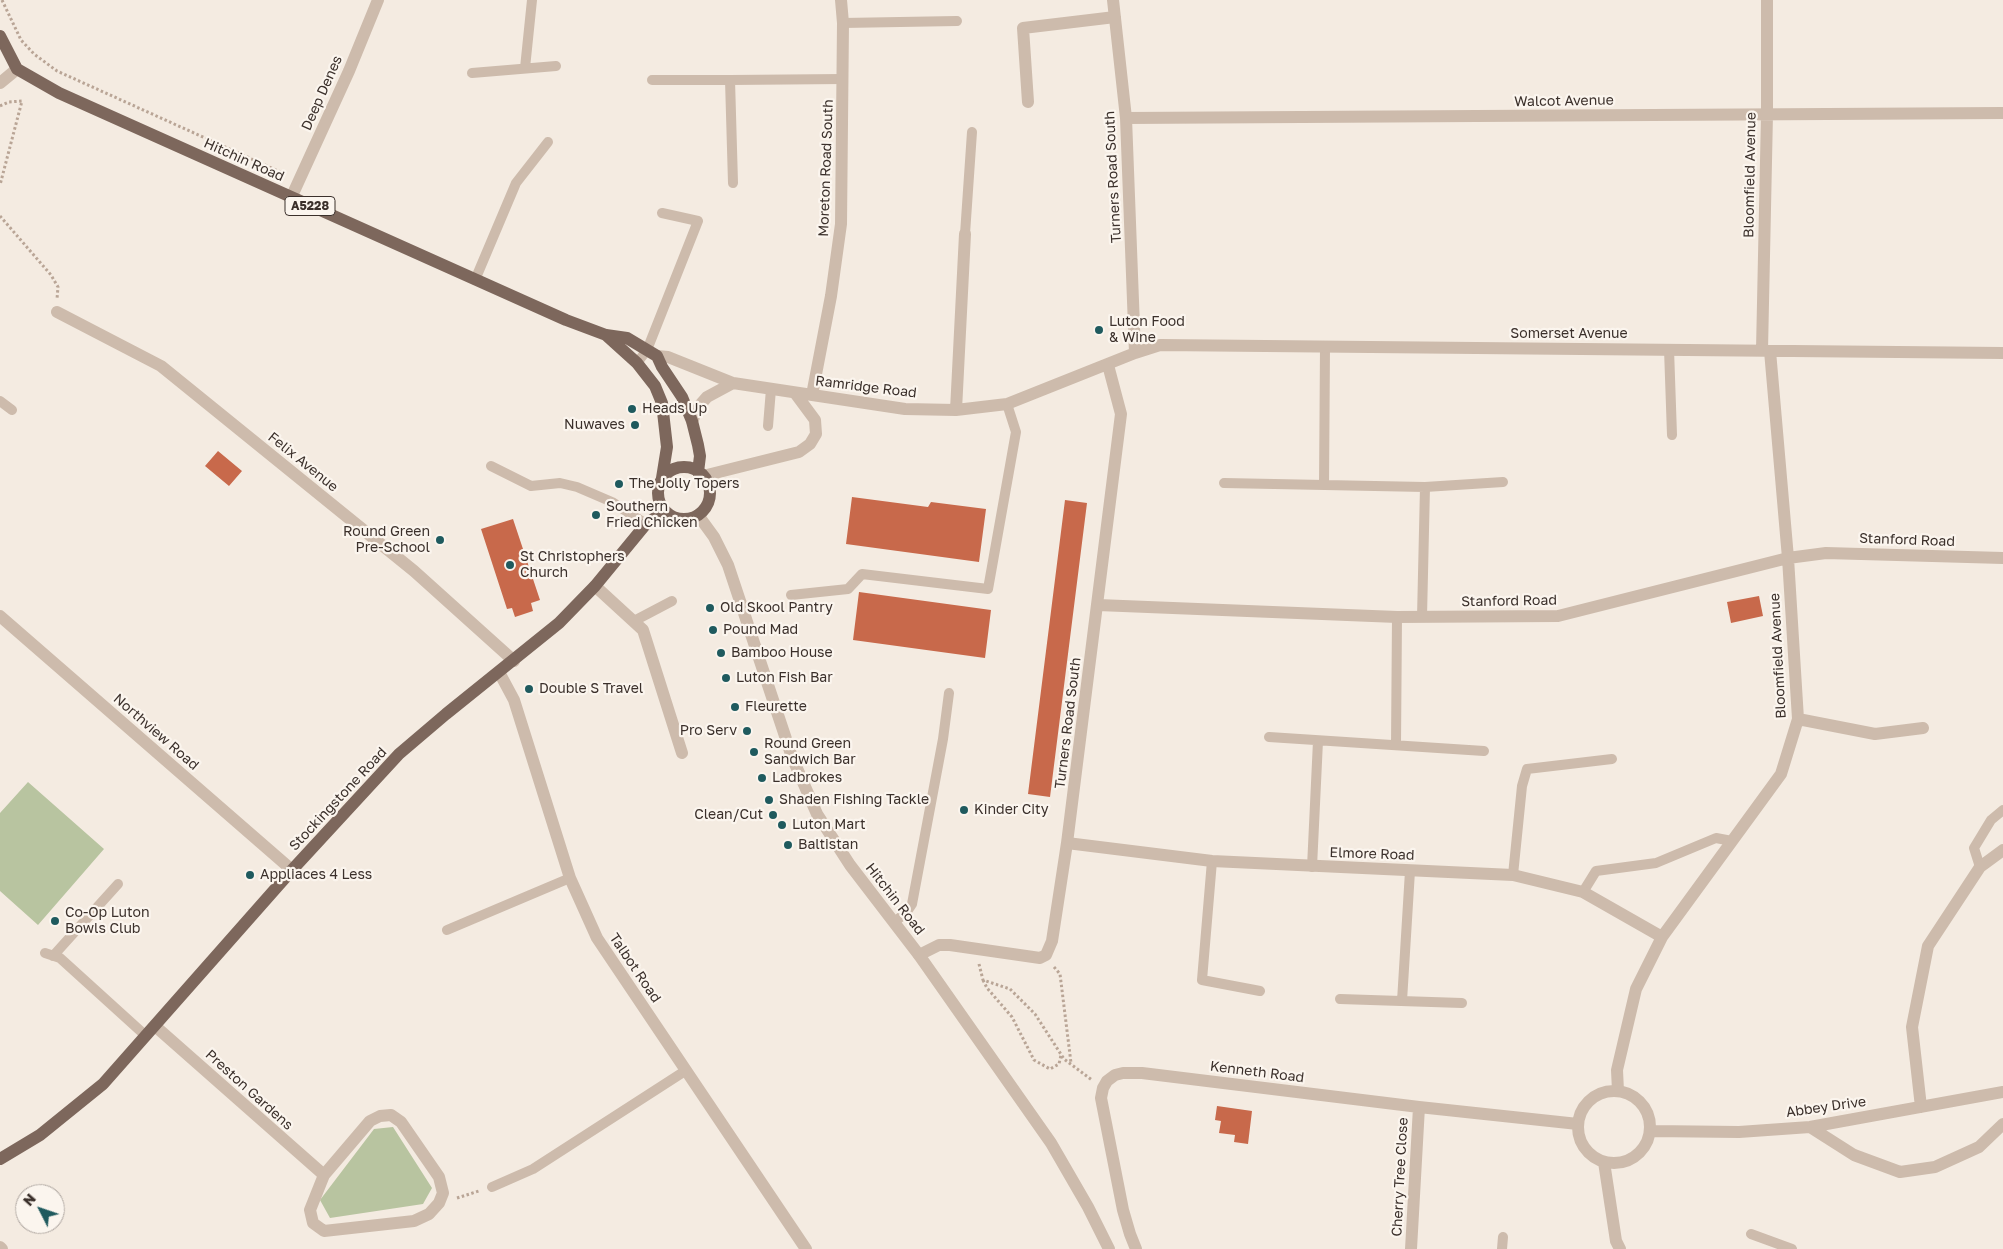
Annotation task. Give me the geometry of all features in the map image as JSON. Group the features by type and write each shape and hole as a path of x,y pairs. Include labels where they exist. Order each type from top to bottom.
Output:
{"main road":[{"path":"0,36 17,69"},
{"name":"Hitchin Road","path":"17,69 59,93 291,198 566,320 606,335 627,338 652,353"},
{"name":"Hitchin Road","path":"606,335 637,363 655,386 662,403 667,447 662,478"},
{"path":"652,353 682,397 692,421 700,456 701,474"},
{"path":"680,467 689,468 701,474 708,484 710,496 707,506 698,515 688,519 679,519 665,511 659,501 658,493 662,478 672,470 680,467"},
{"name":"Stockingstone Road","path":"0,1159 40,1135 103,1084 292,870 399,754 560,623 596,586 646,524 665,511"}],"street":[{"name":"Deep Denes","path":"291,198 349,72 378,0"},
{"name":"Moreton Road South","path":"812,395 841,224 843,23 841,0"},
{"name":"Turners Road South","path":"1113,0 1126,118 1136,353"},
{"name":"Bloomfield Avenue","path":"1618,1091 1617,1070 1636,990 1662,937 1781,774 1798,719 1788,558 1766,350 1767,0"},
{"path":"1028,102 1023,28 1115,17"},
{"path":"0,83 17,69"},
{"name":"Walcot Avenue","path":"1126,118 2003,113"},
{"path":"956,410 965,234"},
{"name":"Felix Avenue","path":"57,312 161,366 414,571 514,661"},
{"name":"Somerset Avenue","path":"1136,353 1160,346 2003,353"},
{"name":"Ramridge Road","path":"652,353 668,356 733,383 905,409 956,410 1007,404 1136,353"},
{"name":"Turners Road South","path":"1046,955 1052,941 1067,843 1121,414 1108,365"},
{"path":"692,421 700,405 707,397 733,383"},
{"path":"701,474 799,452 810,444 816,434 815,420 795,393"},
{"name":"Hitchin Road","path":"698,515 714,537 728,565 792,757 808,797 833,841 919,955 1051,1143 1088,1207 1109,1249"},
{"name":"Stanford Road","path":"1098,605 1396,617 1558,616 1788,558 1826,553 2003,558"},
{"path":"596,586 642,630 682,753"},
{"name":"Northview Road","path":"0,616 292,870"},
{"name":"Talbot Road","path":"499,672 514,700 570,878 597,938 806,1249"},
{"path":"1798,719 1875,734 1923,728"},
{"name":"Elmore Road","path":"1067,843 1212,862 1513,875 1584,892 1662,937"},
{"path":"1921,1107 1912,1026 1928,946 1980,867 2003,850"},
{"path":"919,955 939,945 1032,958 1040,958 1046,955"},
{"name":"Preston Gardens","path":"155,1026 324,1176"},
{"name":"Kenneth Road","path":"1103,1088 1107,1081 1115,1075 1142,1073 1419,1107 1578,1124"},
{"path":"1103,1088 1101,1098 1103,1112 1123,1210 1136,1249"},
{"path":"1606,1091 1618,1091 1629,1094 1639,1100 1646,1109 1650,1119 1650,1131 1648,1141 1634,1158 1614,1164 1595,1158 1584,1147 1578,1134 1578,1124 1581,1113 1591,1099 1606,1091"},
{"name":"Abbey Drive","path":"1650,1131 1739,1132 1810,1127 2003,1092"},
{"name":"Cherry Tree Close","path":"1412,1249 1419,1107"},
{"path":"391,1115 401,1122 439,1177 443,1193 439,1203 429,1214 414,1221 324,1231 313,1223 310,1210 324,1176 370,1121 380,1116 391,1115"},
{"path":"1810,1127 1854,1155 1900,1172 1935,1167 1979,1147 2003,1124"},
{"path":"1604,1162 1616,1241 1620,1249"}],"lane":[{"path":"525,68 532,0"},
{"path":"843,23 957,22"},
{"path":"472,73 556,66"},
{"path":"652,80 843,79"},
{"path":"730,80 733,183"},
{"path":"965,234 972,132"},
{"path":"475,280 516,183 548,142"},
{"path":"637,363 652,353 698,221 662,213"},
{"path":"1324,485 1325,347"},
{"path":"1669,349 1672,435"},
{"path":"768,426 771,389"},
{"path":"0,401 12,410"},
{"path":"791,595 848,589 862,574 988,589 1016,432 1007,404"},
{"path":"491,466 531,486 560,483 578,487 612,502 646,524"},
{"path":"1224,483 1425,487 1503,482"},
{"path":"1422,617 1425,487"},
{"path":"634,621 672,601"},
{"path":"1396,617 1396,745"},
{"path":"894,922 906,913 912,904 943,739 949,693"},
{"path":"1269,737 1484,750"},
{"path":"1312,867 1318,741"},
{"path":"1513,875 1522,786 1527,769 1612,759"},
{"path":"1980,867 1974,848 1992,820 2003,810"},
{"path":"1584,892 1596,871 1656,863 1716,838 1732,841"},
{"path":"1212,862 1202,980 1260,991"},
{"path":"1402,1001 1410,871"},
{"path":"447,930 570,878"},
{"path":"118,884 49,954 60,958 146,1036"},
{"path":"1340,999 1462,1003"},
{"path":"492,1187 533,1168 685,1070"},
{"path":"1752,1234 1792,1249"},
{"path":"1502,1249 1503,1236"}],"path":[{"path":"2,0 21,40 34,54 57,71 299,181"},
{"path":"0,106 9,102 22,101 0,185"},
{"path":"0,216 51,275 58,287 57,312"},
{"path":"976,949 987,988 1012,1017 1034,1060 1050,1069 1059,1064 1061,1055"},
{"path":"1046,955 1060,974 1071,1064"},
{"path":"984,980 1010,989 1035,1014 1061,1055 1103,1088"},
{"path":"439,1203 492,1187"}],"green space":[{"path":"28,782 104,849 38,925 0,891 0,813"},
{"path":"393,1127 432,1188 423,1204 330,1218 320,1200 374,1129"}],"building":[{"path":"218,451 242,471 229,486 205,466"},
{"path":"852,497 928,507 931,502 986,509 979,562 846,544"},
{"path":"1065,500 1087,503 1050,797 1028,794"},
{"name":"St Christophers Church","path":"513,519 540,600 531,603 533,611 515,617 512,608 507,609 481,529"},
{"path":"859,592 991,610 985,658 853,640"},
{"path":"1759,596 1763,616 1731,623 1727,602"},
{"path":"1217,1106 1252,1111 1248,1144 1234,1142 1235,1135 1219,1133 1221,1121 1215,1120"}],"place":[{"name":"Luton Food & Wine","path":"1099,330"},
{"name":"Heads Up","path":"632,409"},
{"name":"Nuwaves","path":"635,425"},
{"name":"The Jolly Topers","path":"619,484"},
{"name":"Southern Fried Chicken","path":"596,515"},
{"name":"Round Green Pre-School","path":"440,540"},
{"name":"St Christophers Church","path":"510,565"},
{"name":"Old Skool Pantry","path":"710,608"},
{"name":"Pound Mad","path":"713,630"},
{"name":"Bamboo House","path":"721,653"},
{"name":"Luton Fish Bar","path":"726,678"},
{"name":"Double S Travel","path":"529,689"},
{"name":"Fleurette","path":"735,707"},
{"name":"Pro Serv","path":"747,731"},
{"name":"Round Green Sandwich Bar","path":"754,752"},
{"name":"Ladbrokes","path":"762,778"},
{"name":"Shaden Fishing Tackle","path":"769,800"},
{"name":"Kinder City","path":"964,810"},
{"name":"Clean/Cut","path":"773,815"},
{"name":"Luton Mart","path":"782,825"},
{"name":"Baltistan","path":"788,845"},
{"name":"Appliaces 4 Less","path":"250,875"},
{"name":"Co-Op Luton Bowls Club","path":"55,921"}]}
